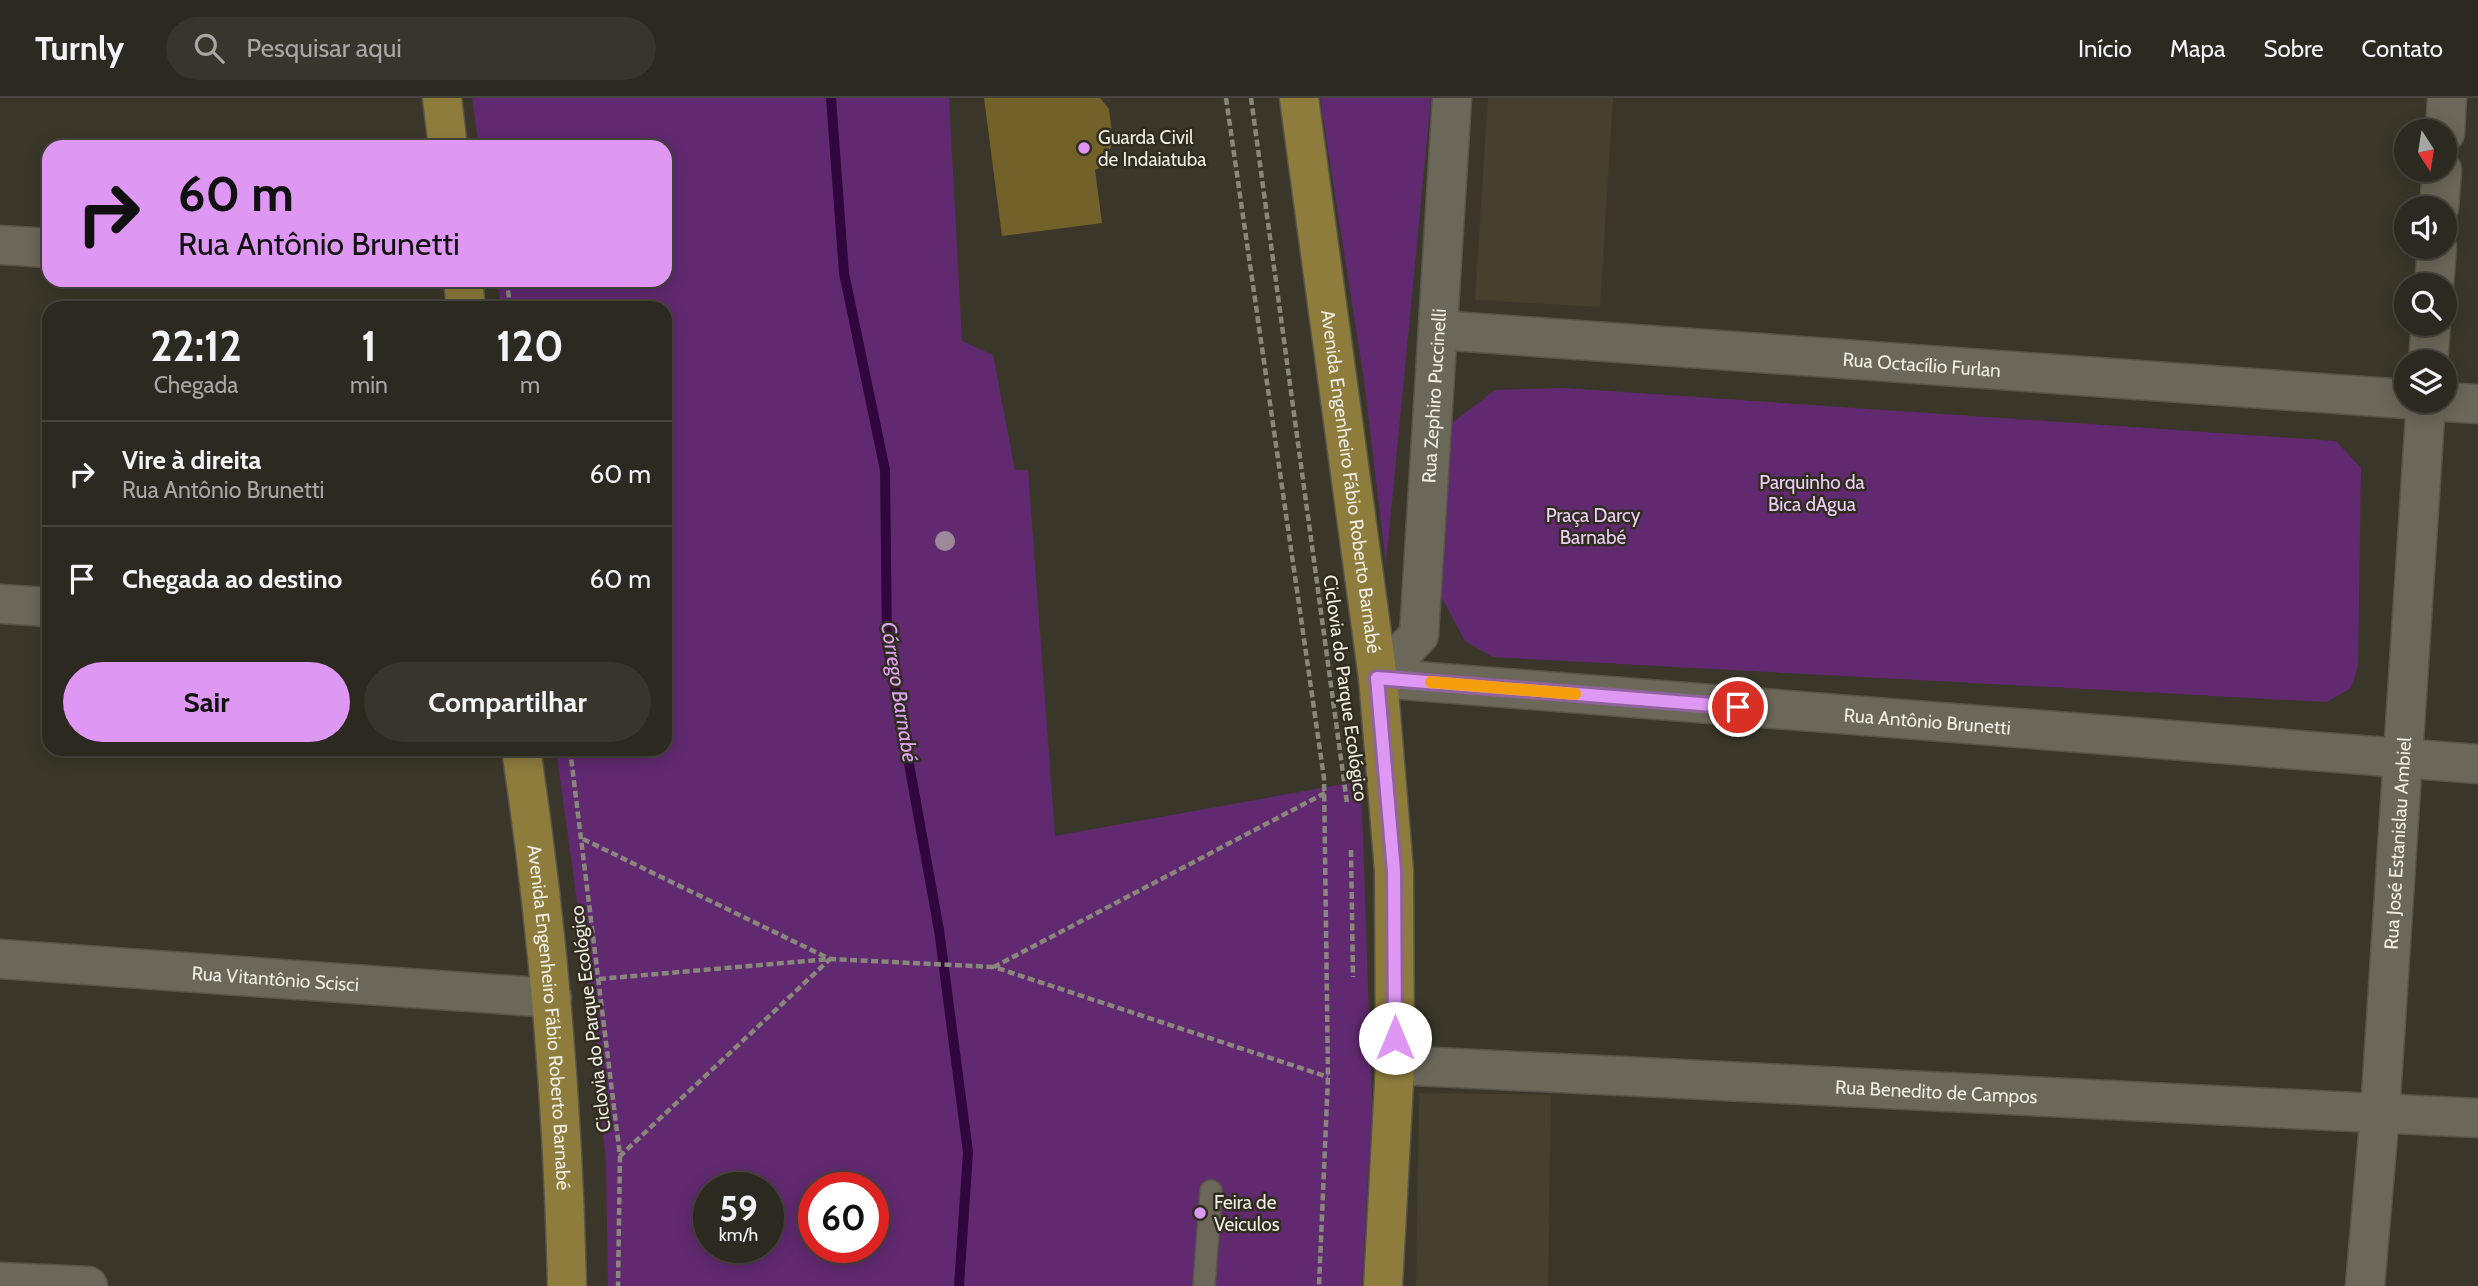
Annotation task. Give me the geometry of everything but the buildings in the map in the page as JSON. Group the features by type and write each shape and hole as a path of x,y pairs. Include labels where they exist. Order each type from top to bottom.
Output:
{"main road":[{"path":"442,98 447,140"},
{"name":"Avenida Engenheiro Fábio Roberto Barnabé","path":"1299,98 1377,678 1394,871 1395,1065 1383,1286"},
{"name":"Avenida Engenheiro Fábio Roberto Barnabé","path":"522,756 552,998 565,1161 567,1286"}],"street":[{"name":"Rua Zephiro Puccinelli","path":"1377,678 1419,635 1452,98"},
{"path":"2446,119 2447,98"},
{"path":"0,245 42,248"},
{"name":"Rua Octacílio Furlan","path":"1438,330 2394,398"},
{"path":"2457,403 2478,404"},
{"name":"Rua José Estanislau Ambiel","path":"2365,1286 2380,1112 2426,413"},
{"path":"0,604 42,607"},
{"name":"Rua Antônio Brunetti","path":"1377,678 2478,764"},
{"name":"Rua Vitantônio Scisci","path":"0,959 552,998"},
{"name":"Rua Benedito de Campos","path":"1395,1065 2478,1118"},
{"path":"0,1282 88,1286"}],"lane":[{"path":"1204,1286 1211,1191"}],"path":[{"path":"1226,98 1325,793 1328,1077 1320,1286"},
{"name":"Ciclovia do Parque Ecológico","path":"1251,98 1349,816"},
{"name":"Ciclovia do Parque Ecológico","path":"571,756 620,1157 618,1286"},
{"path":"994,967 1325,793"},
{"path":"583,839 831,959"},
{"path":"1350,842 1353,982"},
{"path":"599,979 831,959 994,967 1328,1077"},
{"path":"620,1157 831,959"}],"shaded area":[{"path":"1488,98 1613,98 1600,307 1475,300"},
{"path":"1419,1093 1551,1095 1548,1286 1416,1286"}],"green space":[{"path":"472,98 949,98 962,341 993,355 1015,470 1028,470 1055,836 1361,781 1372,1104 1362,1286 608,1286 606,1165 592,1010 557,756 672,756 672,301 500,301 498,287 672,287 672,140 478,140"},
{"path":"1320,98 1431,98 1386,564 1364,380"},
{"name":"Praça Darcy Barnabé","path":"1565,388 2336,441 2361,468 2358,666 2351,688 2327,702 1493,657 1465,641 1441,596 1452,423 1495,390"}],"waterway":[{"name":"Córrego Barnabé","path":"831,98 844,273 885,470 887,642 939,930 968,1152 959,1286"}],"slow traffic":[{"path":"1431,682 1575,694"}],"place":[{"name":"Guarda Civil de Indaiatuba","path":"1084,148"},
{"name":"Feira de Veiculos","path":"1200,1213"}],"route":[{"path":"1395,1038 1394,871 1377,678 1738,707"}],"park label":[{"name":"Parquinho da Bica dAgua","path":"1812,493"}]}
